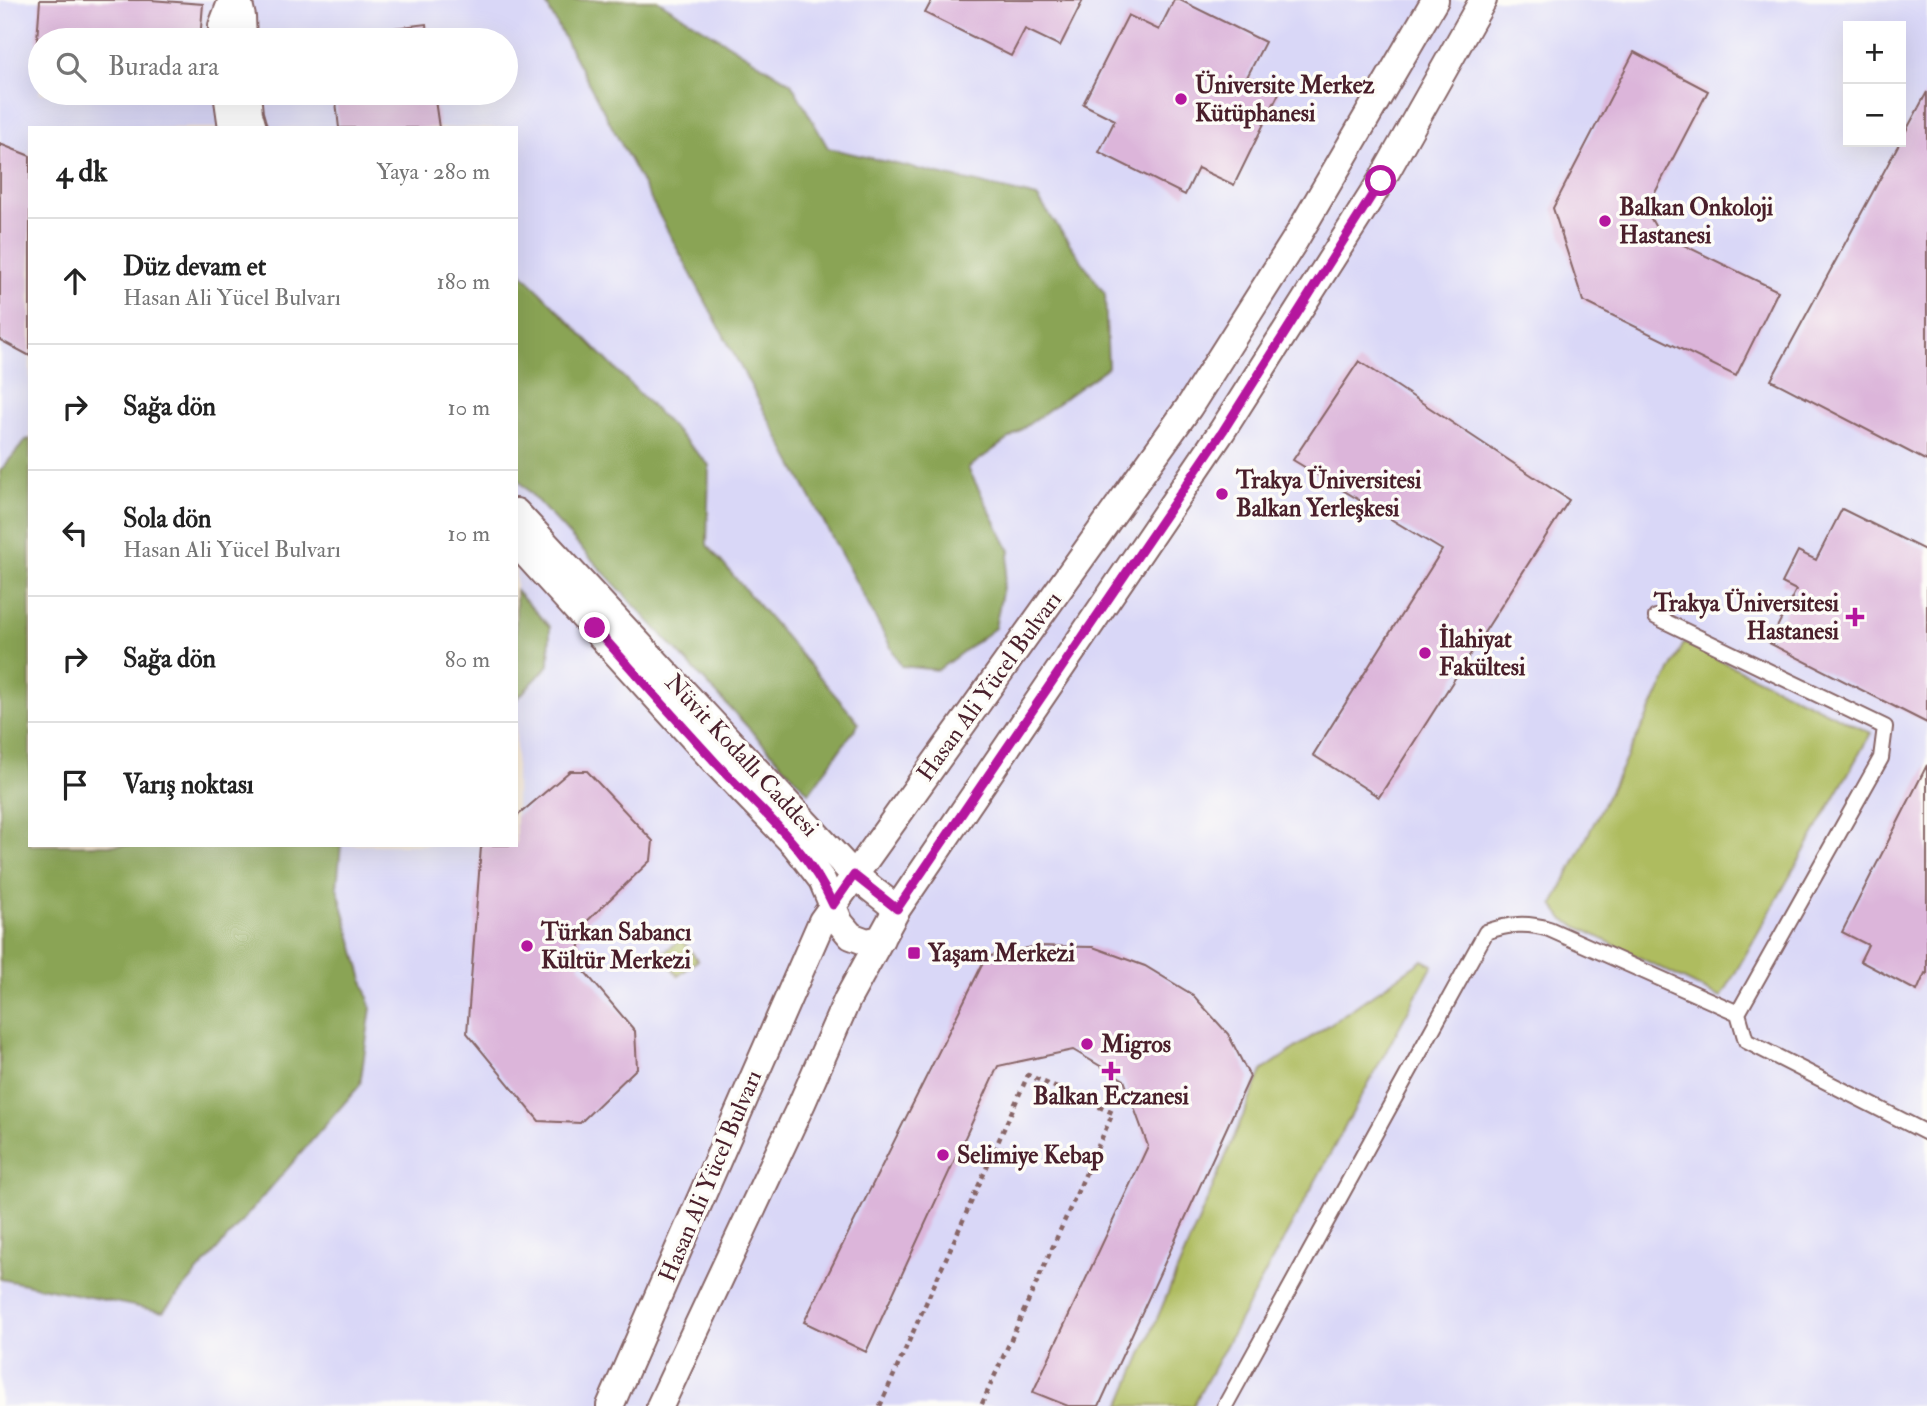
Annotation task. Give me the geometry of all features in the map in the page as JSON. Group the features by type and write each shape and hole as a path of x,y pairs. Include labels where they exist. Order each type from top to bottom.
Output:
{"street":[{"path":"222,28 232,0"},
{"path":"238,0 242,28"},
{"name":"Hasan Ali Yücel Bulvarı","path":"610,1406 822,921 1189,407 1296,240 1435,0"},
{"name":"Hasan Ali Yücel Bulvarı","path":"660,1406 796,1116 847,1000 897,909 1223,431 1381,181 1483,0"},
{"path":"229,105 232,126"},
{"path":"249,105 253,126"},
{"name":"Nüvit Kodallı Caddesi","path":"518,514 854,875 897,909"},
{"path":"518,545 716,763 795,845 822,880 840,923 850,936 867,942 881,939"}],"lane":[{"path":"1657,617 1885,727 1881,758 1738,1013 1746,1041 1927,1133"},
{"path":"1225,1406 1486,932 1507,925 1529,923 1549,929 1738,1013"}],"path":[{"path":"880,1406 1028,1075 1112,1113 981,1406"}],"shaded area":[{"name":"Trakya Üniversitesi Balkan Yerleşkesi","path":"0,0 1927,0 1927,1406 0,1406"}],"green space":[{"path":"544,0 657,0 791,83 828,148 1037,197 1105,294 1108,367 968,468 1010,551 995,628 938,670 901,666"},
{"path":"518,269 709,465 707,545 859,723 809,793 518,480"},
{"path":"26,440 28,847 341,847 337,887 371,1008 360,1085 163,1312 0,1279 0,471"},
{"path":"518,593 550,627 549,665 518,698"},
{"path":"1684,643 1871,733 1721,998 1564,920 1553,905"},
{"path":"681,939 698,960 678,976 661,955"},
{"path":"1423,960 1433,965 1193,1406 1120,1406 1262,1071"}],"building":[{"path":"40,0 150,0 203,4 201,28 38,28"},
{"path":"932,0 1083,0 1060,46 1025,29 1011,56 925,13"},
{"name":"Üniversite Merkez Kütüphanesi","path":"1174,0 1180,0 1265,42 1247,77 1279,93 1234,185 1198,168 1185,195 1099,152 1115,120 1083,104 1128,15 1159,30"},
{"path":"426,24 426,28 393,28"},
{"name":"Balkan Onkoloji Hastanesi","path":"1634,52 1708,91 1646,210 1659,233 1778,291 1736,376 1583,301 1553,208"},
{"path":"1927,92 1927,461 1771,380 1897,147 1906,147 1906,131"},
{"path":"336,105 436,105 439,126 339,126"},
{"path":"0,144 28,155 28,355 0,340"},
{"name":"İlahiyat Fakültesi","path":"1359,361 1569,500 1379,797 1313,755 1442,550 1293,460"},
{"name":"Trakya Üniversitesi Hastanesi","path":"1842,509 1927,551 1927,723 1769,643 1796,590 1782,583 1798,551 1816,560"},
{"path":"1927,765 1927,974 1925,973 1917,991 1860,961 1868,945 1842,932"},
{"name":"Türkan Sabancı Kültür Merkezi","path":"570,771 587,771 653,841 651,860 581,927 579,965 635,1031 637,1068 580,1123 539,1121 467,1033 481,847 518,847 518,815"},
{"path":"1037,946 1093,947 1145,966 1193,995 1228,1034 1250,1077 1099,1406 1068,1406 1033,1392 1148,1146 1124,1080 1073,1050 998,1066 866,1352 804,1322 986,957"}],"place":[{"name":"Üniversite Merkez Kütüphanesi","path":"1181,99"},
{"name":"Balkan Onkoloji Hastanesi","path":"1605,221"},
{"name":"Trakya Üniversitesi Balkan Yerleşkesi","path":"1222,494"},
{"name":"Trakya Üniversitesi Hastanesi","path":"1855,617"},
{"name":"İlahiyat Fakültesi","path":"1425,653"},
{"name":"Türkan Sabancı Kültür Merkezi","path":"527,946"},
{"name":"Yaşam Merkezi","path":"914,953"},
{"name":"Migros","path":"1087,1044"},
{"name":"Balkan Eczanesi","path":"1111,1071"},
{"name":"Selimiye Kebap","path":"943,1155"}],"route":[{"path":"595,628 716,763 795,845 822,880 833,905 854,875 897,909 1223,431 1381,181"}]}
